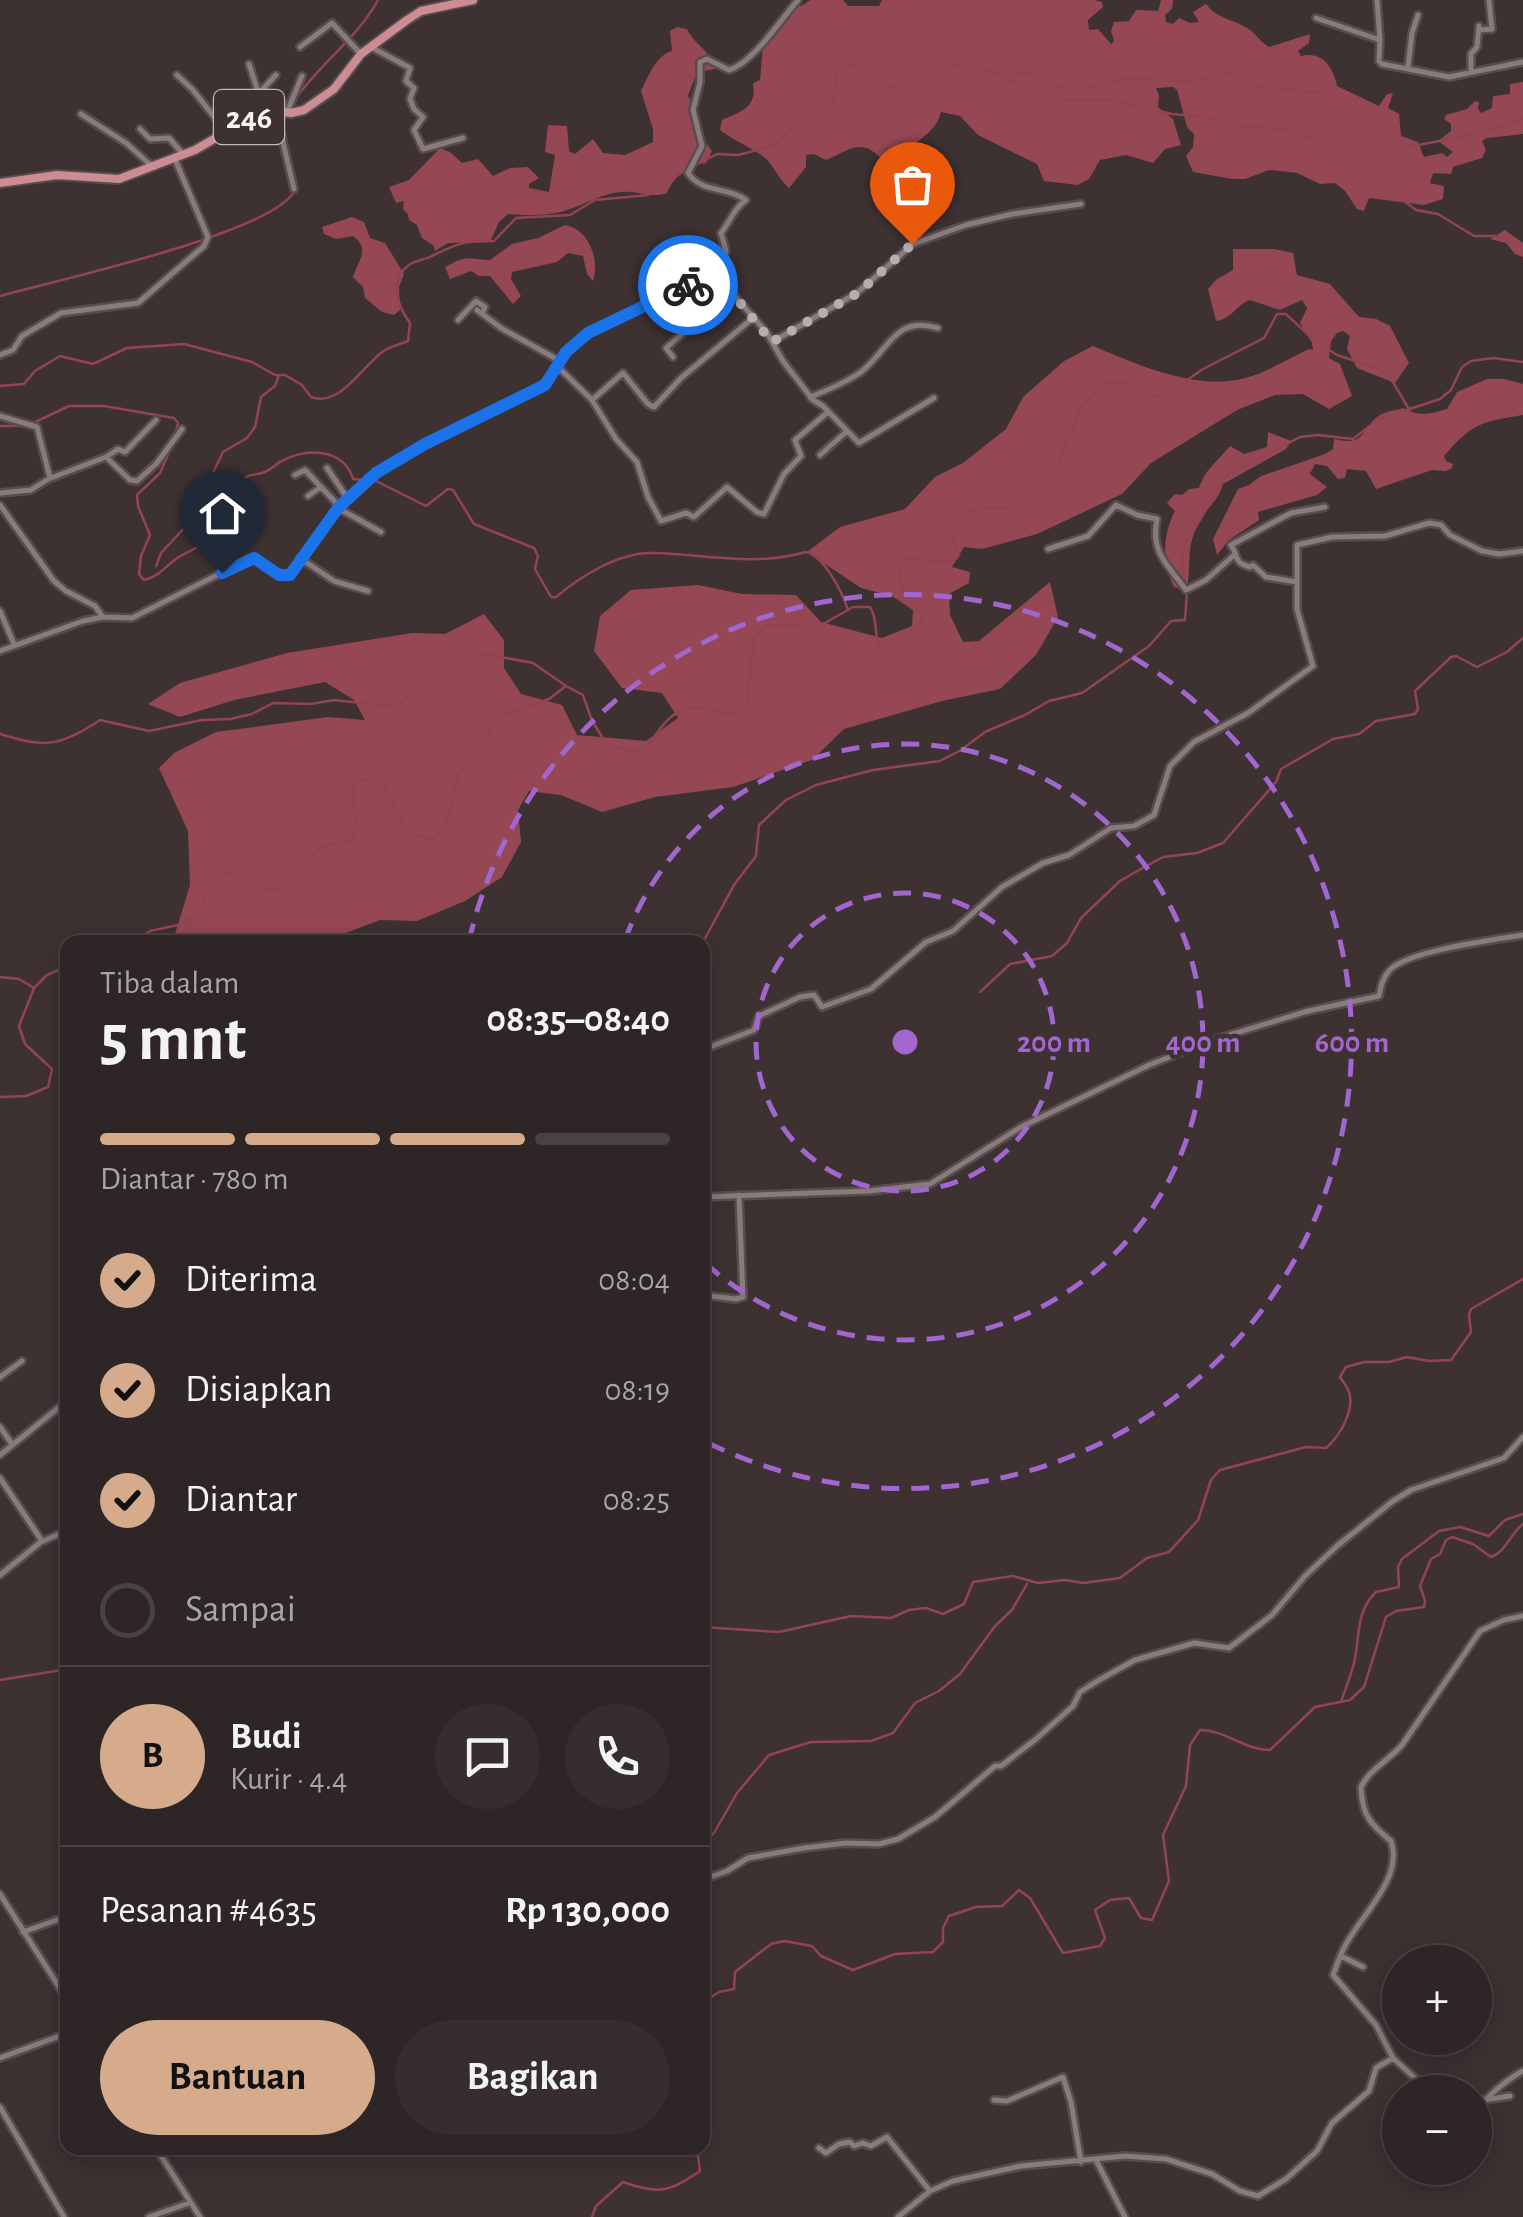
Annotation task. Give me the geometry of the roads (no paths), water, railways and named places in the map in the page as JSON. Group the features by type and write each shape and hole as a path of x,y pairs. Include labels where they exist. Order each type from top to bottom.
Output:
{"main road":[{"name":"246","path":"0,183 57,175 115,180 178,156 264,110 304,110 334,89 361,54 418,13 472,0"}],"street":[{"path":"0,651 103,616 132,618 251,558 286,576 339,508 388,466 545,385 588,333 714,271 726,260 721,232 746,200 740,194 699,184 689,175 690,165 702,146 693,110 700,62 706,59 729,70 737,68 770,37 798,0"},
{"path":"1377,0 1380,63 1441,76 1523,62"},
{"path":"1471,72 1470,54 1477,47 1479,28 1492,29 1488,0"},
{"path":"1408,67 1418,15"},
{"path":"1316,18 1380,40"},
{"path":"300,47 330,23 361,54"},
{"path":"371,47 410,68 406,81 414,88 410,99 414,109 423,117 414,130 423,149 463,138"},
{"path":"249,64 264,110"},
{"path":"260,92 276,75"},
{"path":"176,76 194,90 226,132"},
{"path":"294,189 280,125 302,76"},
{"path":"81,114 145,157 153,167"},
{"path":"0,354 13,350 22,336 60,313 138,303 204,246 208,237 169,138 150,139 140,129"},
{"path":"772,342 840,306 918,242 1012,214 1081,204"},
{"path":"714,271 754,317 810,397 862,443 934,398"},
{"path":"673,356 666,348 687,324 695,321 690,314 696,308 706,315 733,292"},
{"path":"458,320 476,301 486,307 480,312 559,364 592,400 640,466 648,497 661,521 686,512 694,516 727,488 764,514 784,474 800,457 795,440 828,412"},
{"path":"592,400 623,373 648,404 654,406 754,317"},
{"path":"810,397 859,373 907,326 927,324 938,328"},
{"path":"0,416 37,427 50,478"},
{"path":"0,493 30,490 118,449 127,450 156,420"},
{"path":"106,457 130,480 137,481 156,464 182,429"},
{"path":"820,455 846,432"},
{"path":"327,468 348,499"},
{"path":"295,474 306,470 339,508 381,532"},
{"path":"308,496 321,487"},
{"path":"0,504 54,581 95,606 103,616"},
{"path":"1048,550 1088,536 1116,504 1137,515 1157,519 1155,529 1162,561 1186,590 1206,580 1233,556"},
{"path":"1298,582 1266,577 1254,564 1240,565 1231,545 1291,513 1326,507"},
{"path":"710,1047 754,1030 759,1016 800,997 814,995 822,1007 857,997 872,989 926,942 968,920 1002,887 1043,863 1069,856 1108,830 1134,826 1154,815 1170,766 1194,742 1248,713 1313,667 1296,609 1297,546 1332,536 1385,536 1423,524 1441,525 1450,535 1482,551 1523,552"},
{"path":"300,558 334,581 368,591"},
{"path":"0,612 14,644"},
{"path":"710,1197 869,1192 930,1184 1021,1127 1149,1065 1291,1016 1379,996 1384,977 1395,965 1413,957 1523,935"},
{"path":"710,1295 743,1297 739,1195"},
{"path":"0,1377 22,1361"},
{"path":"0,1455 60,1406"},
{"path":"0,1427 12,1444"},
{"path":"710,1877 748,1858 846,1843 879,1844 908,1834 1036,1739 1073,1706 1080,1692 1149,1655 1194,1644 1229,1648 1272,1615 1336,1546 1402,1494 1504,1458 1523,1436"},
{"path":"0,1478 41,1542"},
{"path":"0,1576 41,1542 60,1534"},
{"path":"1411,2075 1392,2058 1376,2024 1333,1975 1394,1860 1390,1841 1369,1822 1361,1792 1364,1780 1402,1745 1480,1631 1523,1616"},
{"path":"0,1894 60,1989"},
{"path":"23,1932 60,1919"},
{"path":"1341,1956 1362,1967"},
{"path":"0,2058 60,2036"},
{"path":"898,2217 930,2191 999,2170 1154,2156 1212,2174 1240,2192 1258,2196 1286,2179 1316,2151 1332,2123 1369,2091 1376,2068 1392,2058"},
{"path":"1492,2093 1523,2071"},
{"path":"994,2100 1007,2102 1063,2077 1081,2162"},
{"path":"1492,2098 1510,2096"},
{"path":"0,2108 64,2217"},
{"path":"819,2148 826,2153 850,2142 854,2146 863,2142 871,2146 886,2137 930,2191"},
{"path":"160,2155 200,2217"},
{"path":"1097,2161 1125,2217"},
{"path":"148,2217 189,2203"}],"waterway":[{"path":"294,101 378,0"},
{"path":"694,166 717,154 738,155 773,146 804,119 834,104 836,76 843,65 859,66 899,89 944,68 974,64 1056,101 1106,99 1172,114 1215,118 1232,125 1292,130 1333,148 1416,210 1438,214 1474,236 1495,236 1523,246"},
{"path":"1007,75 1026,73 1064,88 1090,88 1126,78 1189,82 1230,73 1252,86 1320,93 1408,147 1475,134 1523,119"},
{"path":"288,151 293,172"},
{"path":"0,386 24,384 35,371 60,356 93,364 127,348 184,344 285,375 302,385 311,397 332,396 385,350 408,341 410,323 399,302 397,286 411,263 461,244 494,241 516,218 570,215 595,200 648,195 687,169"},
{"path":"0,296 207,238 248,223 279,206 295,190"},
{"path":"144,935 187,923 199,910 219,871 265,890 281,889 294,880 320,849 351,841 356,824 352,788 357,780 367,779 384,786 409,834 434,839 447,823 458,774 492,727 505,714 549,699 566,686 583,695 592,721 608,746 634,751 646,749 668,720 682,710 700,708 740,714 747,703 754,637 767,625 818,627 853,607 870,607 881,653 890,656 917,631 924,614 904,591 902,561 942,562 957,558 951,536 958,519 971,511 1008,508 1032,481 1056,468 1081,407 1108,382 1127,382 1146,397 1164,396 1203,369 1264,338 1277,314 1286,314 1337,355 1380,369 1393,382 1410,411"},
{"path":"1185,584 1182,555 1186,543 1227,475 1300,437 1353,439 1379,419 1440,399 1451,390 1462,367 1471,361 1493,358 1523,362"},
{"path":"156,566 161,553 188,524 198,503 211,489 212,475 223,452 247,438 255,427 261,397 275,386 279,375"},
{"path":"31,424 69,406 104,406 174,418 178,423 175,434"},
{"path":"0,426 23,426"},
{"path":"172,446 160,473 137,495 150,535 141,556 139,574 144,580 218,533 228,516 235,489 244,479 292,457 324,453 342,462 353,479 376,481 426,506 448,489 453,490 474,524 534,548 538,556 535,569 551,597 627,556 653,553 768,559 806,552 826,568 848,610"},
{"path":"707,935 734,885 756,856 759,825 786,800 816,785 873,770 940,761 985,732 1049,701 1082,693 1149,646 1171,621 1185,620 1187,592"},
{"path":"980,992 1010,964 1052,956 1067,943 1081,918 1120,881 1163,857 1197,853 1223,843 1276,782 1281,769 1333,739 1359,734 1376,721 1415,714 1415,691 1451,657 1477,667 1507,652 1523,638"},
{"path":"0,734 29,742 52,742 74,736 100,720 149,731 202,720 230,719 273,703 334,700 397,707 420,682 479,653 533,663 566,686"},
{"path":"0,1097 26,1096 48,1087 52,1069 25,1044 19,1026 34,988 47,975 60,969"},
{"path":"0,977 19,979 34,988"},
{"path":"710,1628 779,1632 851,1616 891,1618 926,1608 943,1614 964,1604 973,1582 1013,1576 1038,1583 1120,1578 1147,1558 1169,1552 1198,1520 1211,1480 1220,1470 1306,1447 1326,1448 1341,1430 1350,1407 1349,1392 1340,1377 1346,1367 1407,1357 1451,1360 1471,1332 1471,1309 1523,1279"},
{"path":"1342,1699 1354,1665 1366,1606 1376,1592 1399,1587 1398,1567 1402,1559 1439,1531 1460,1527 1489,1536 1505,1520 1523,1514"},
{"path":"710,1998 734,1989 735,1972 771,1944 784,1941 812,1946 821,1956 853,1970 895,1954 933,1952 943,1942 943,1928 949,1916 976,1907 1002,1906 1019,1890 1030,1898 1063,1953 1100,1946 1105,1938 1095,1910 1110,1900 1129,1898 1141,1918 1152,1920 1169,1881 1163,1835 1186,1786 1190,1745 1200,1730 1270,1750 1315,1707 1350,1700 1364,1687 1386,1617 1396,1611 1424,1607 1420,1586 1431,1559 1440,1554 1446,1540 1452,1537 1473,1544 1491,1557 1523,1524"},
{"path":"710,1836 737,1793 769,1755 811,1742 871,1741 893,1733 915,1703 960,1674 995,1626 1012,1610 1027,1584"},
{"path":"0,1680 60,1670"},
{"path":"592,2217 596,2206 623,2182 655,2190 680,2183 700,2171 698,2155"}]}
